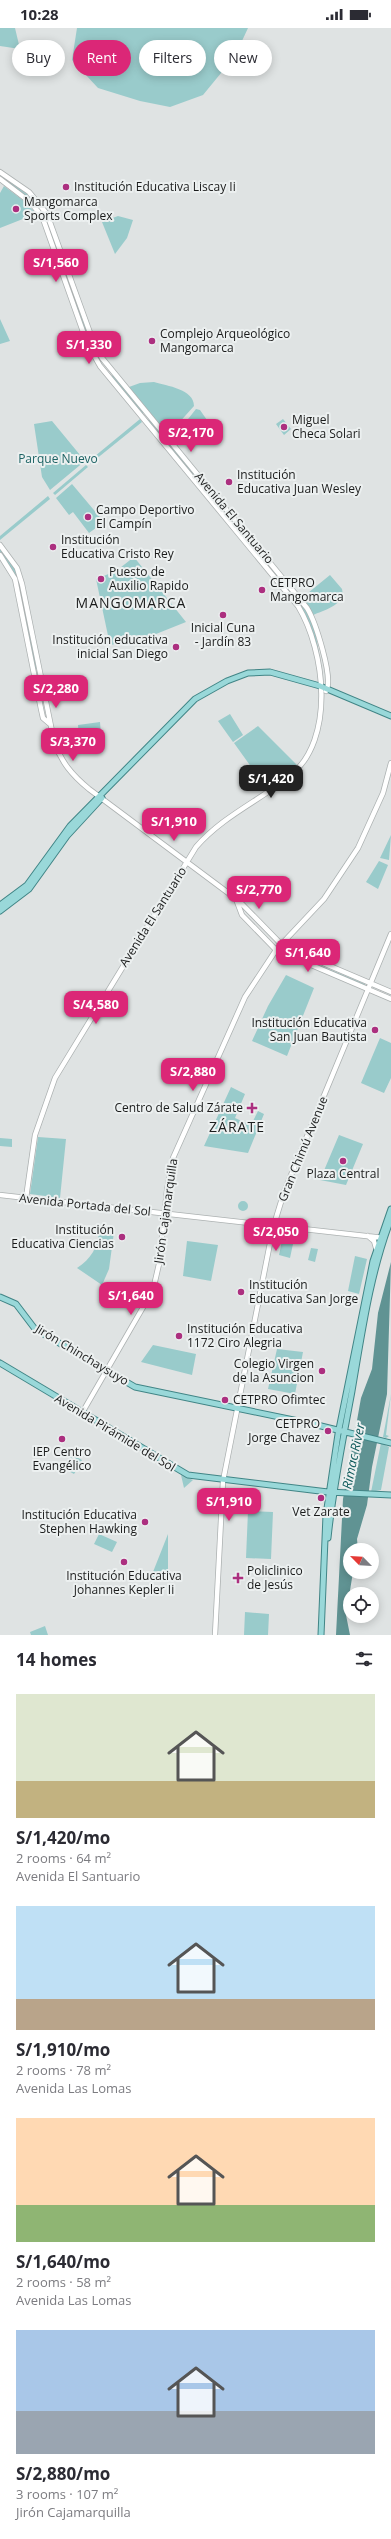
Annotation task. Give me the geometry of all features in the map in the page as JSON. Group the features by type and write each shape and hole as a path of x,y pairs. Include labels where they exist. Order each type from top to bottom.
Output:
{"main road":[{"path":"0,910 28,889 67,836 102,795 196,699 226,681 248,673 263,671 324,687 391,715"},
{"path":"0,905 27,885 48,861"},
{"path":"0,901 14,896"},
{"path":"324,1635 328,1539 333,1492 346,1431 372,1284 382,1237 391,1208"},
{"path":"321,1635 333,1492 334,1458 338,1430 376,1248 391,1219"},
{"name":"Jirón Chinchaysuyo","path":"0,1297 16,1304 35,1329 107,1372 140,1389 346,1431 391,1443"},
{"name":"Avenida Pirámide del Sol","path":"0,1363 175,1470 196,1478 333,1492 391,1495"}],"street":[{"name":"Avenida El Santuario","path":"0,172 29,192 47,214 93,341 102,358 294,591 314,623 324,687 311,747 300,766 278,785 211,831 196,847 54,1078 35,1135 26,1198"},
{"name":"Avenida El Santuario","path":"0,179 30,202 42,216 87,343 96,361 298,606 308,626 324,687"},
{"path":"0,545 13,561 20,577 51,726 58,752 64,764 78,780 102,795 236,899 280,944 292,951 391,992"},
{"path":"0,555 15,578 43,718 51,726"},
{"path":"15,578 20,577"},
{"path":"289,595 294,591"},
{"path":"308,626 314,623"},
{"path":"34,671 40,670"},
{"path":"39,697 45,696"},
{"name":"Jirón Cajamarquilla","path":"82,1413 153,1290 159,1264 170,1167 178,1144 248,990 280,944 324,899 358,848 383,794 391,763"},
{"path":"236,899 242,915 276,950 391,999"},
{"name":"Gran Chimú Avenue","path":"215,1635 223,1481 274,1225 284,1192 391,934"},
{"path":"267,940 272,935"},
{"name":"Avenida Portada del Sol","path":"0,1195 382,1237"},
{"path":"367,1235 374,1241 376,1248"}],"green space":[{"path":"0,28 15,28 18,40 12,40 12,48 0,46"},
{"path":"77,28 248,28 242,40 214,40 214,76 219,76 203,95 170,107 140,101 98,88 87,76 131,76 131,40 75,40"},
{"path":"5,178 31,197 43,213 4,179"},
{"name":"Mangomarca Sports Complex","path":"4,186 24,201 35,213 0,228 0,193"},
{"path":"118,216 133,220 127,238 115,254 102,222"},
{"path":"44,217 47,217 68,278 66,279"},
{"path":"69,281 90,340 88,341 67,282"},
{"path":"0,319 10,341 0,344"},
{"path":"113,375 143,411 142,414 111,377"},
{"path":"154,382 179,389 185,392 193,400 194,406 168,435 129,387 140,383"},
{"path":"196,409 200,410 207,420 179,445 173,438"},
{"path":"140,419 142,422 90,464 89,461"},
{"path":"149,419 208,489 206,492 148,421"},
{"name":"Miguel Checa Solari","path":"283,419 291,429 284,435 276,424"},
{"name":"Parque Nuevo","path":"52,421 85,461 50,490 42,477 34,424"},
{"path":"86,465 88,467 55,495 53,493"},
{"path":"72,484 104,522 89,533 73,512 69,515 56,498"},
{"path":"211,493 305,608 315,630 322,671 306,618 208,495"},
{"path":"48,496 50,499 0,540 0,536"},
{"path":"0,548 13,563 18,576 15,575 0,553"},
{"path":"134,557 186,622 146,638 110,645 96,579 116,571"},
{"path":"330,575 342,589 341,599 328,609 313,615 303,597"},
{"path":"19,579 37,669 35,669 17,580"},
{"path":"230,714 243,735 233,742 218,721"},
{"path":"100,722 101,735 79,737 78,725"},
{"path":"258,726 297,765 283,779 267,789 234,743"},
{"path":"391,835 389,860 380,858"},
{"path":"379,861 388,865 378,889 366,882"},
{"path":"302,958 365,984 365,986 301,960"},
{"path":"286,975 314,988 287,1056 252,1041 268,1006"},
{"path":"380,1038 391,1043 391,1078 384,1093 361,1083"},
{"path":"231,1087 245,1094 235,1118 251,1125 258,1111 264,1114 248,1153 204,1146"},
{"path":"339,1135 363,1144 346,1185 320,1180"},
{"path":"38,1137 66,1139 60,1198 30,1194"},
{"path":"0,1138 12,1139 12,1147 0,1146"},
{"path":"243,1201 248,1206 243,1211 238,1206"},
{"path":"99,1231 114,1232 109,1269 102,1285 77,1268 90,1257 93,1252"},
{"path":"187,1241 218,1245 211,1281 183,1276"},
{"path":"282,1241 293,1244 290,1258 279,1255"},
{"path":"311,1248 318,1249 315,1262 308,1260"},
{"path":"355,1256 367,1259 359,1294 348,1291"},
{"path":"266,1280 280,1285 276,1284 274,1290 266,1289"},
{"path":"153,1345 196,1354 192,1375 141,1362"},
{"path":"277,1349 303,1352 295,1394 268,1389"},
{"path":"391,1394 386,1435 389,1436 386,1438 383,1437"},
{"path":"381,1443 389,1447 381,1490 371,1492"},
{"path":"71,1454 82,1460 79,1466 68,1460"},
{"path":"67,1461 78,1468 74,1474 63,1468"},
{"path":"181,1475 193,1480 184,1488"},
{"path":"248,1511 273,1512 271,1559 246,1558"},
{"path":"99,1534 117,1542 112,1552 94,1544"},
{"path":"168,1534 168,1579 151,1579 151,1577"},
{"path":"245,1612 269,1614 268,1635 244,1635"},
{"path":"45,1626 48,1635 31,1635 30,1632"}],"water":[{"name":"Rimac River","path":"391,1262 387,1394 372,1467 367,1505 357,1539 357,1543 343,1543 343,1579 352,1579 351,1587 343,1587 343,1623 348,1623 350,1635 336,1635 343,1499 361,1398 372,1369 378,1313"}],"place":[{"name":"Institución Educativa Liscay Ii","path":"66,187"},
{"name":"Mangomarca Sports Complex","path":"16,209"},
{"name":"Complejo Arqueológico Mangomarca","path":"152,341"},
{"name":"Miguel Checa Solari","path":"284,427"},
{"name":"Institución Educativa Juan Wesley","path":"229,482"},
{"name":"Campo Deportivo El Campín","path":"88,517"},
{"name":"Institución Educativa Cristo Rey","path":"53,547"},
{"name":"Puesto de Auxilio Rapido","path":"101,579"},
{"name":"CETPRO Mangomarca","path":"262,590"},
{"name":"Inicial Cuna - Jardín 83","path":"223,615"},
{"name":"Institución educativa inicial San Diego","path":"176,647"},
{"name":"Institución Educativa San Juan Bautista","path":"375,1030"},
{"name":"Centro de Salud Zárate","path":"252,1108"},
{"name":"Plaza Central","path":"343,1161"},
{"name":"Institución Educativa Ciencias","path":"122,1237"},
{"name":"Institución Educativa San Jorge","path":"241,1292"},
{"name":"Institución Educativa 1172 Ciro Alegria","path":"179,1336"},
{"name":"Colegio Virgen de la Asuncion","path":"322,1371"},
{"name":"CETPRO Ofimtec","path":"225,1400"},
{"name":"CETPRO Jorge Chavez","path":"328,1431"},
{"name":"IEP Centro Evangélico","path":"62,1439"},
{"name":"Vet Zarate","path":"321,1498"},
{"name":"Institución Educativa Stephen Hawking","path":"145,1522"},
{"name":"Institución Educativa Johannes Kepler Ii","path":"124,1562"},
{"name":"Policlinico de Jesús","path":"238,1578"}],"district":[{"name":"MANGOMARCA","path":"131,603"},
{"name":"ZÁRATE","path":"237,1127"}]}
